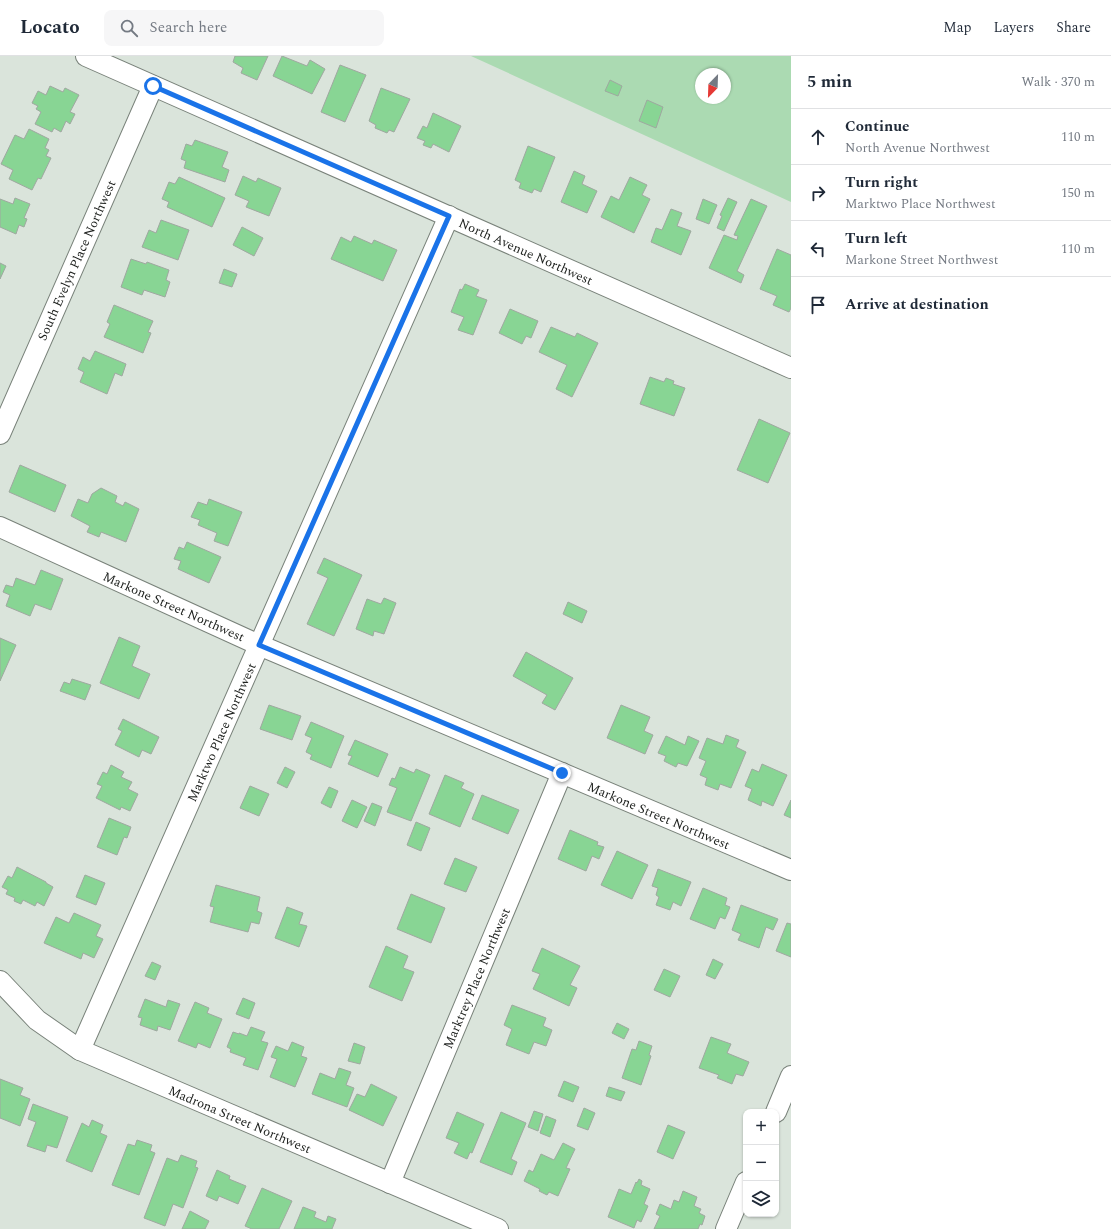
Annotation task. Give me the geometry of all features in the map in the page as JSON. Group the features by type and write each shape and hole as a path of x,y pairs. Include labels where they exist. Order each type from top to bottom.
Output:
{"street":[{"name":"North Avenue Northwest","path":"86,56 791,368"},
{"name":"South Evelyn Place Northwest","path":"0,434 153,86"},
{"name":"Marktwo Place Northwest","path":"80,1050 449,216"},
{"name":"Markone Street Northwest","path":"0,528 259,645 791,870"},
{"name":"Marktrey Place Northwest","path":"390,1183 562,773"},
{"name":"Madrona Street Northwest","path":"0,981 37,1020 80,1050 498,1229"},
{"path":"777,1109 791,1076"},
{"path":"726,1229 743,1189"}],"green space":[{"path":"471,56 791,56 791,202"}],"building":[{"path":"235,56 268,56 257,80 241,73 243,68 233,62"},
{"path":"282,56 307,66 310,60 325,69 312,94 273,76"},
{"path":"340,65 366,75 345,122 321,112"},
{"path":"610,80 622,86 618,96 605,91"},
{"path":"50,86 63,92 65,88 79,95 70,112 75,114 70,124 66,121 61,132 54,128 52,132 35,124 41,112 36,109 38,106 32,103 38,91 46,95"},
{"path":"381,88 410,99 394,132 389,130 387,133 375,128 376,125 369,121"},
{"path":"647,100 663,107 656,128 639,121"},
{"path":"433,113 461,126 449,152 433,144 431,148 423,145 425,141 417,138 423,126 427,128"},
{"path":"29,129 49,139 45,148 49,150 46,156 51,158 41,179 38,178 32,190 9,179 13,170 1,164 15,135 24,139"},
{"path":"195,140 228,152 222,167 229,170 225,182 184,168 186,161 181,159 186,144 192,146"},
{"path":"528,146 555,157 541,192 534,189 532,193 519,188 521,183 515,180"},
{"path":"574,171 585,176 582,184 597,191 587,213 561,202"},
{"path":"243,176 256,182 258,178 281,188 269,216 246,207 249,201 235,195"},
{"path":"179,177 225,198 212,227 167,207 169,202 162,199 169,182 175,184"},
{"path":"630,177 647,185 642,195 650,199 634,233 601,217 611,196 619,200"},
{"path":"15,198 30,204 24,218 27,219 24,227 19,225 16,234 0,227 0,199 13,204"},
{"path":"728,198 737,202 724,231 717,228 722,216 720,215"},
{"path":"703,199 717,205 709,224 696,219"},
{"path":"751,199 767,206 737,271 744,275 741,283 709,268 724,235 737,240 738,236 734,235"},
{"path":"671,209 682,213 677,226 691,231 681,255 651,242 656,228 662,230"},
{"path":"161,220 189,230 178,260 142,247 149,230 156,233"},
{"path":"242,227 263,238 254,256 233,245"},
{"path":"354,236 372,244 374,240 397,250 383,281 331,259 341,237 351,242"},
{"path":"777,249 791,255 791,308 789,312 773,305 777,296 760,289"},
{"path":"131,259 146,264 147,262 169,270 166,280 170,282 165,297 144,290 142,295 121,287"},
{"path":"0,263 6,266 0,279"},
{"path":"224,269 237,274 232,287 219,283"},
{"path":"465,284 479,290 476,296 487,300 473,335 458,330 464,317 451,312 460,289 462,290"},
{"path":"114,305 153,321 148,332 151,333 143,353 104,337 110,324 107,322"},
{"path":"510,309 538,321 531,338 526,336 522,344 499,333"},
{"path":"551,327 575,337 577,333 598,343 572,397 556,389 567,365 539,352"},
{"path":"95,351 126,364 122,376 115,373 107,394 80,382 84,372 78,369 83,357 90,361"},
{"path":"650,377 664,382 666,378 674,381 673,384 685,388 674,416 640,404"},
{"path":"759,419 790,433 768,483 737,470"},
{"path":"20,465 66,485 55,512 9,492"},
{"path":"101,488 117,496 115,502 123,506 125,502 139,509 126,542 101,532 99,537 87,532 90,526 71,516 78,499 88,503 92,494"},
{"path":"209,499 242,512 228,546 214,541 217,533 198,525 200,520 191,517 198,502 207,505"},
{"path":"187,542 221,557 209,583 178,569 181,561 174,559 179,547 184,549"},
{"path":"324,558 362,575 334,636 307,624 328,578 317,573"},
{"path":"41,570 63,579 51,610 35,604 30,616 6,606 10,595 3,592 6,585 13,587 16,578 35,585"},
{"path":"384,598 396,603 384,634 374,631 373,636 356,629 367,599 381,604"},
{"path":"568,602 587,611 582,623 563,614"},
{"path":"119,637 140,646 132,666 150,674 139,699 100,683"},
{"path":"0,638 16,645 0,681"},
{"path":"526,652 573,678 555,710 542,703 547,695 513,676"},
{"path":"72,679 91,685 85,700 60,691 64,682 70,684"},
{"path":"269,705 301,716 292,740 260,729"},
{"path":"621,705 650,717 644,731 653,735 645,754 607,738"},
{"path":"123,719 159,737 151,754 142,750 139,757 115,745 122,731 118,729"},
{"path":"311,722 344,736 331,768 310,759 312,755 306,752 312,738 305,735"},
{"path":"726,735 739,740 736,747 746,752 731,788 720,784 718,790 705,785 707,778 700,775 706,761 699,758 707,738 723,744"},
{"path":"666,736 685,745 688,736 699,741 687,766 678,763 676,767 664,761 666,756 658,753"},
{"path":"355,740 388,754 378,777 348,764 352,756 348,755"},
{"path":"762,764 787,775 773,806 762,801 761,806 748,800 752,789 745,786 752,769 759,772"},
{"path":"111,765 124,772 121,777 132,782 128,789 138,794 130,811 121,807 120,810 96,798 102,786 97,784 103,772 107,774"},
{"path":"285,767 295,772 287,788 277,783"},
{"path":"400,767 414,773 416,769 430,775 411,821 387,812 397,788 389,785 392,778 395,779"},
{"path":"445,775 464,783 461,788 474,794 460,827 429,814"},
{"path":"250,786 269,794 259,816 240,808"},
{"path":"329,787 338,791 331,808 321,803"},
{"path":"482,795 519,810 508,834 472,819"},
{"path":"352,800 367,807 357,828 342,821"},
{"path":"791,800 791,818 784,815"},
{"path":"372,803 382,807 375,826 364,821"},
{"path":"109,818 131,827 127,838 124,837 117,855 97,847"},
{"path":"416,822 430,828 421,851 407,845"},
{"path":"570,830 598,842 597,845 604,847 599,859 592,856 586,871 558,859"},
{"path":"617,851 648,865 632,899 601,885"},
{"path":"455,858 477,867 466,892 444,884"},
{"path":"17,867 53,887 44,906 37,902 35,906 23,900 21,904 14,901 15,898 6,894 8,890 2,887 8,876 12,878"},
{"path":"658,869 691,882 681,906 673,902 670,910 656,905 659,897 656,895 658,888 652,886"},
{"path":"85,875 105,883 96,905 76,897"},
{"path":"216,885 260,897 257,911 262,913 259,924 251,922 248,932 210,922 214,907 210,906"},
{"path":"703,888 727,898 725,905 730,907 725,919 720,917 715,929 690,919"},
{"path":"411,894 445,908 431,943 397,929"},
{"path":"741,905 778,919 773,930 766,927 759,948 738,940 741,934 732,930"},
{"path":"287,907 303,913 299,924 307,926 299,947 275,938"},
{"path":"74,913 101,925 96,936 103,939 94,958 83,953 81,959 44,943 56,917 69,923"},
{"path":"787,923 791,924 791,957 776,951"},
{"path":"386,946 408,956 403,968 414,972 402,1001 369,987"},
{"path":"542,948 580,966 570,985 577,988 569,1006 533,989 540,974 532,971"},
{"path":"713,959 723,964 715,979 706,975"},
{"path":"152,962 161,966 155,980 145,976"},
{"path":"664,969 680,976 670,997 654,990"},
{"path":"243,998 255,1003 249,1019 236,1014"},
{"path":"145,999 166,1007 168,1000 180,1004 170,1030 158,1026 157,1031 140,1025 142,1018 138,1017"},
{"path":"195,1002 209,1008 207,1013 222,1019 210,1048 198,1043 196,1048 178,1041"},
{"path":"512,1005 546,1018 543,1026 552,1030 546,1046 534,1042 529,1054 506,1045 512,1029 504,1025"},
{"path":"617,1023 629,1029 624,1039 612,1033"},
{"path":"251,1027 265,1032 261,1041 268,1043 258,1070 243,1065 246,1058 230,1052 231,1049 227,1047 233,1032 247,1036"},
{"path":"711,1037 731,1044 727,1053 749,1062 743,1076 736,1074 732,1084 717,1078 719,1075 699,1068"},
{"path":"639,1041 652,1046 649,1055 651,1056 641,1085 622,1078 632,1049 636,1050"},
{"path":"292,1042 304,1047 301,1056 307,1058 295,1087 270,1077 277,1059 271,1057 276,1046 288,1051"},
{"path":"354,1043 365,1047 360,1064 348,1061"},
{"path":"339,1068 351,1072 346,1085 354,1088 347,1107 312,1094 320,1073 335,1079"},
{"path":"0,1079 23,1088 20,1095 30,1099 20,1126 0,1118"},
{"path":"564,1081 579,1087 573,1102 558,1096"},
{"path":"371,1084 397,1097 383,1126 349,1110 357,1094 365,1097"},
{"path":"609,1087 625,1092 621,1101 606,1096"},
{"path":"33,1104 68,1117 57,1148 47,1145 45,1152 27,1146 36,1122 28,1119"},
{"path":"584,1108 595,1113 588,1130 577,1126"},
{"path":"534,1111 543,1114 538,1131 528,1127"},
{"path":"457,1112 484,1124 472,1153 470,1152 467,1159 454,1153 459,1143 446,1138"},
{"path":"501,1112 526,1123 511,1159 517,1162 512,1175 480,1162"},
{"path":"546,1116 556,1120 550,1137 540,1133"},
{"path":"92,1120 103,1125 100,1133 107,1136 92,1172 66,1161 82,1123 89,1127"},
{"path":"668,1125 685,1132 673,1159 657,1152"},
{"path":"137,1140 152,1145 150,1151 155,1153 139,1195 112,1185 128,1144 135,1146"},
{"path":"563,1143 575,1149 566,1168 570,1169 558,1196 549,1192 547,1195 539,1191 540,1189 524,1181 529,1170 533,1172 541,1154 554,1160"},
{"path":"181,1155 197,1161 195,1167 198,1168 183,1208 173,1204 165,1226 144,1218 167,1158 178,1162"},
{"path":"217,1170 230,1176 229,1179 246,1186 238,1204 219,1196 217,1201 206,1196"},
{"path":"639,1179 642,1181 641,1185 650,1189 644,1204 648,1206 641,1222 637,1220 634,1228 608,1217 619,1189 631,1194 636,1182 637,1183"},
{"path":"262,1188 292,1201 279,1229 252,1229 245,1226"},
{"path":"683,1191 697,1197 694,1206 701,1209 699,1213 705,1216 702,1225 700,1224 698,1229 654,1229 660,1216 656,1214 660,1204 671,1209 674,1200 679,1202"},
{"path":"303,1207 316,1212 314,1217 326,1222 328,1216 336,1219 332,1229 294,1229"},
{"path":"190,1211 209,1221 205,1229 182,1229"}],"route":[{"path":"153,86 449,216 259,645 562,773"}]}
